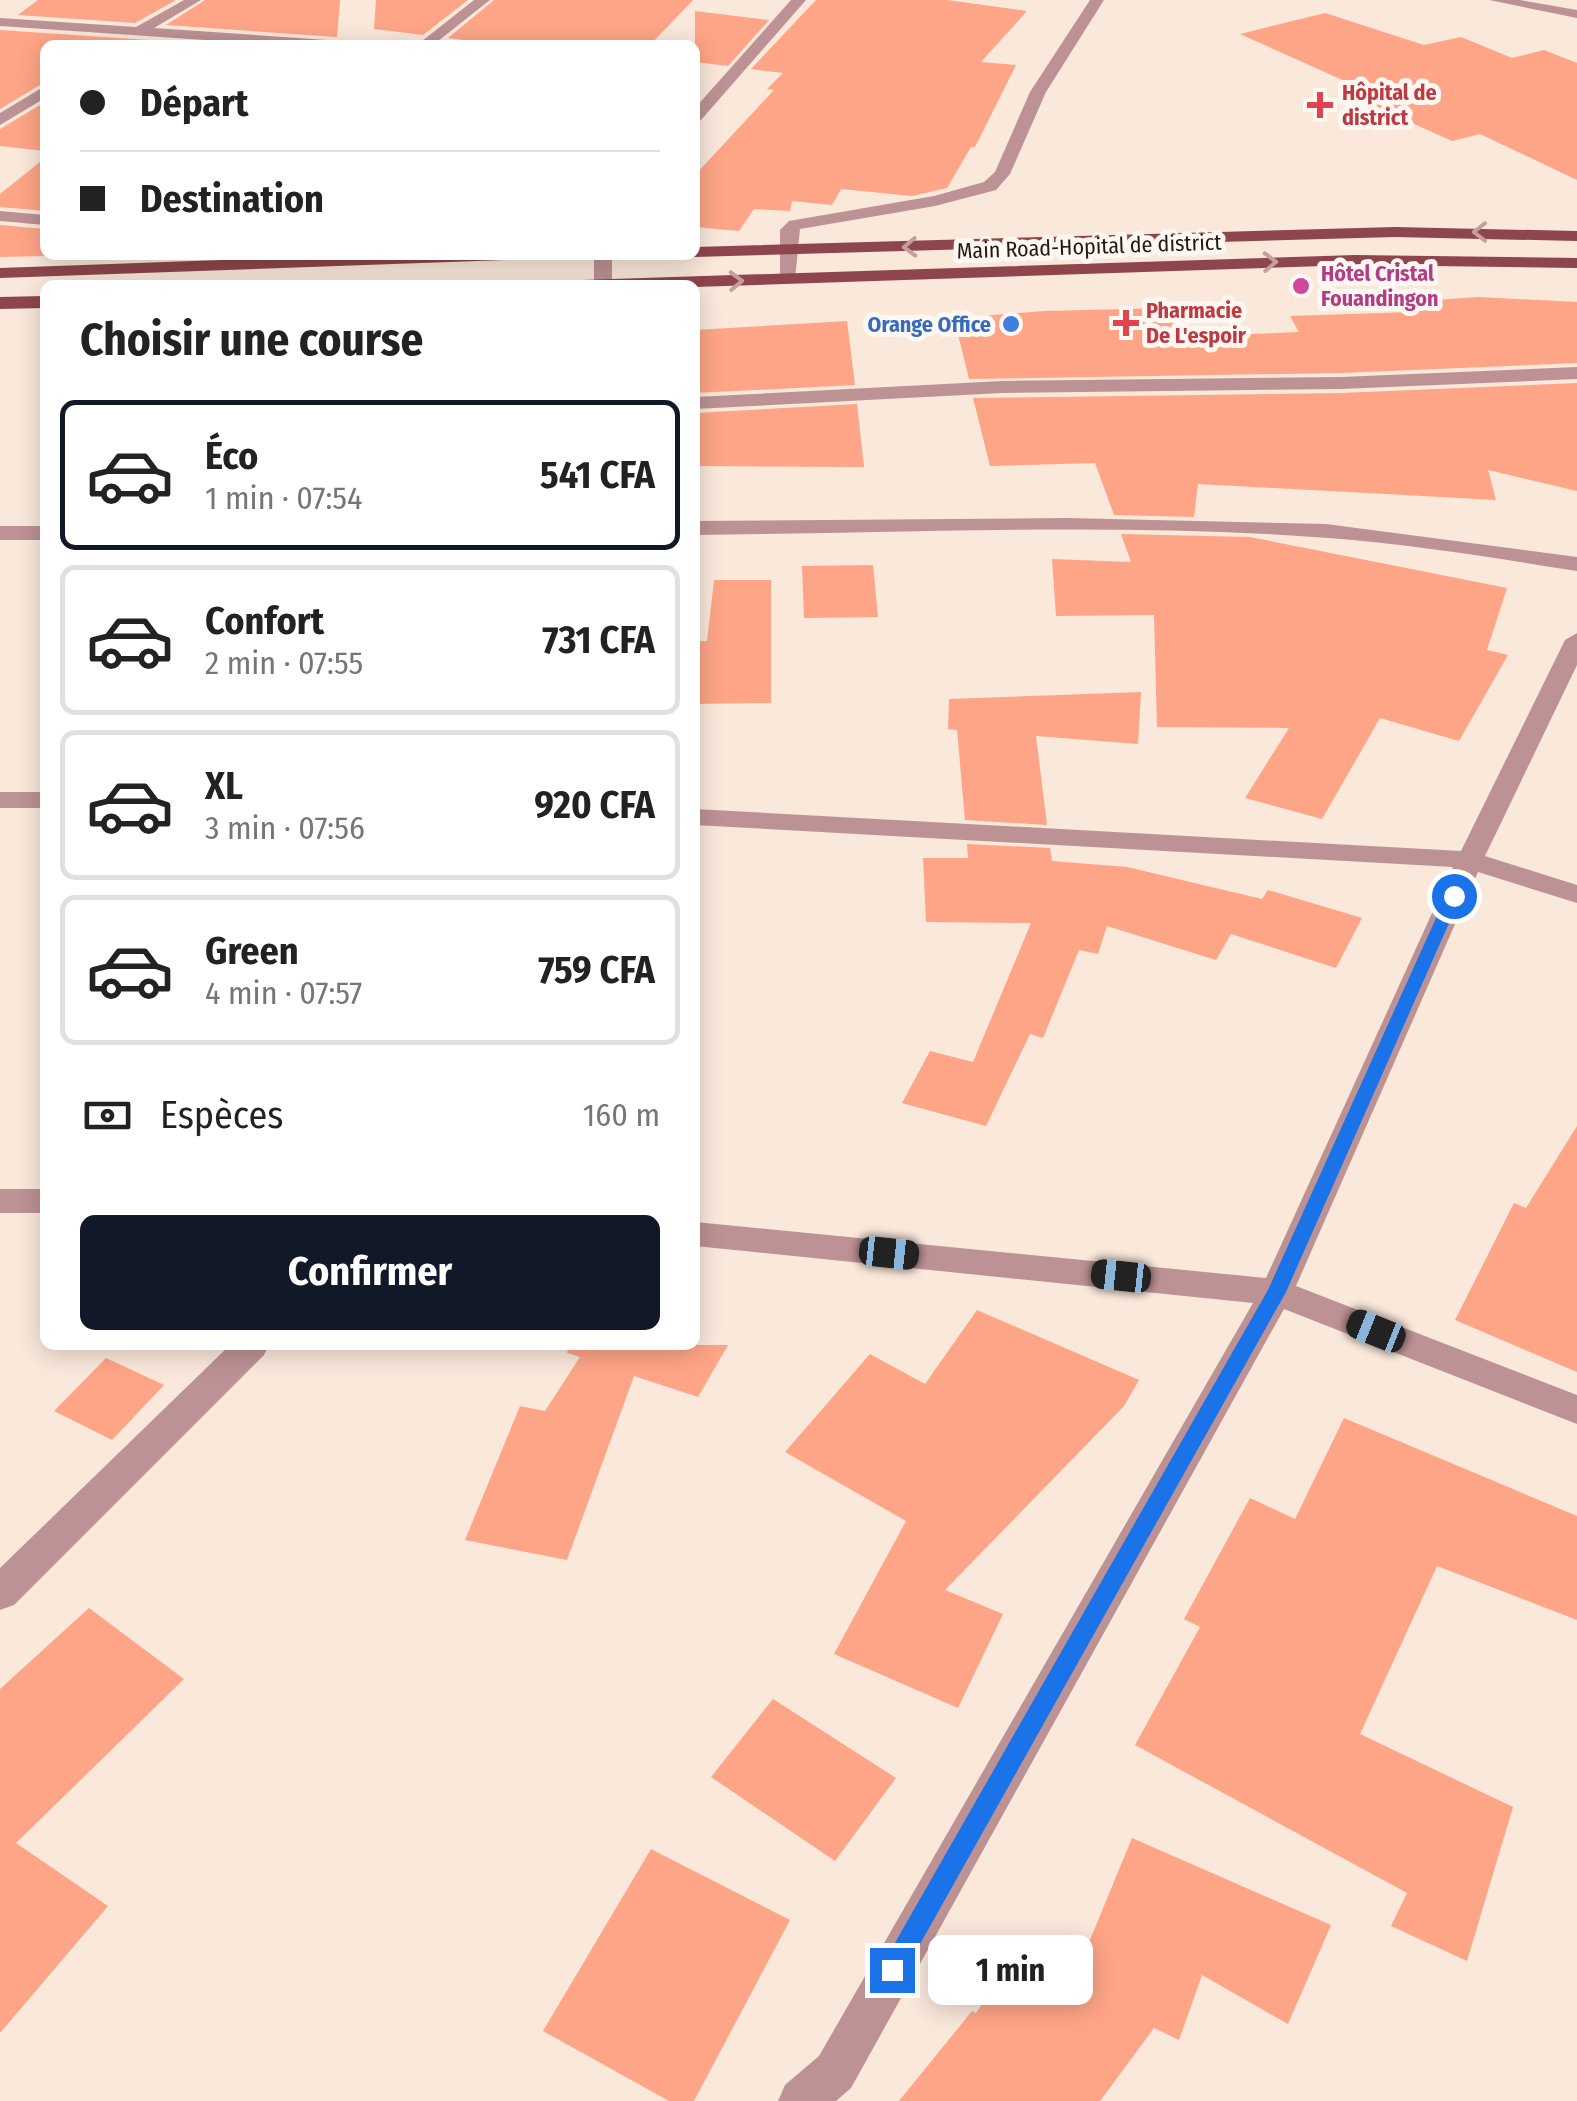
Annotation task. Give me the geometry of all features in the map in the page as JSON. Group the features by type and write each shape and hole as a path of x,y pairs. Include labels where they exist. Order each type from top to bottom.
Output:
{"main road":[{"name":"Main Road-Hopital de district","path":"700,252 1394,232 1577,236"},
{"path":"0,273 347,260"},
{"name":"Main Road-Hopital de district","path":"700,282 1355,260 1577,263"},
{"path":"0,304 40,302"}],"street":[{"path":"124,40 194,0"},
{"path":"431,40 483,0"},
{"path":"700,109 721,75 799,0"},
{"path":"786,279 789,230 805,222 935,201 990,186 1002,174 1038,92 1096,0"},
{"path":"1496,0 1577,14"},
{"path":"0,22 256,40"},
{"path":"2,118 40,94"},
{"path":"2,118 32,118"},
{"path":"0,216 40,220"},
{"path":"700,403 1002,387 1342,383 1577,373"},
{"path":"700,528 1160,525 1293,529 1443,543 1577,564"},
{"path":"0,533 40,533"},
{"path":"801,2101 834,2072 1276,1292 1470,860 1577,640"},
{"path":"0,800 40,800"},
{"path":"700,818 1470,860 1577,894"},
{"path":"0,1201 40,1201"},
{"path":"700,1234 1276,1292 1577,1410"},
{"path":"0,1593 247,1350"}],"building":[{"path":"38,0 176,0 135,23 18,15"},
{"path":"205,0 340,0 337,37 166,25"},
{"path":"376,0 468,0 423,35 374,29"},
{"path":"494,0 693,0 655,40 448,38"},
{"path":"816,0 947,0 1027,11 981,62 1016,65 975,147 971,147 947,188 912,196 841,189 832,205 792,201 790,211 754,209 739,231 700,227 700,170 774,90 767,89 783,73 751,69"},
{"path":"695,11 769,20 728,66 700,63 700,40 695,40"},
{"path":"1325,13 1424,45 1461,37 1512,58 1544,50 1577,63 1577,180 1480,134 1452,141 1350,95 1367,91 1240,34"},
{"path":"0,30 148,40 40,40 40,85 0,109"},
{"path":"40,105 40,150 0,146 0,129"},
{"path":"40,162 40,211 0,207 0,194"},
{"path":"0,225 40,229 40,256 0,257"},
{"path":"1478,297 1577,302 1577,363 1341,373 969,379 954,318 1167,308 1182,337 1299,332 1290,316 1412,312 1406,302"},
{"path":"847,321 855,385 700,393 700,330"},
{"path":"1577,383 1577,491 1488,470 1496,500 1198,484 1194,517 1114,515 1095,463 990,466 973,398 1341,393"},
{"path":"857,404 864,467 700,466 700,413"},
{"path":"1121,534 1250,537 1507,588 1487,650 1508,655 1459,741 1380,718 1322,819 1245,798 1289,728 1157,727 1154,615 1056,616 1052,559 1131,562"},
{"path":"873,565 878,617 804,618 802,566"},
{"path":"714,580 771,580 771,703 700,704 700,641 707,641"},
{"path":"1141,692 1138,744 1036,736 1047,825 965,820 957,730 948,729 949,699"},
{"path":"967,844 1050,848 1052,861 1127,867 1262,899 1268,890 1362,918 1336,968 1231,934 1216,960 1107,926 1098,954 1079,950 1043,1038 1030,1034 986,1126 902,1103 930,1051 973,1062 1031,923 926,922 923,858 968,858"},
{"path":"1577,1126 1577,1372 1455,1320 1514,1203 1526,1208"},
{"path":"977,1310 1139,1380 1124,1406 945,1590 1003,1614 958,1708 834,1654 906,1521 785,1452 870,1354 925,1384"},
{"path":"700,1345 728,1345 698,1397 634,1376 567,1560 465,1540 520,1406 545,1411 580,1357 567,1353 700,1350"},
{"path":"106,1358 164,1385 112,1440 54,1411"},
{"path":"1344,1418 1577,1516 1577,1620 1437,1566 1360,1734 1513,1807 1467,1961 1391,1926 1407,1893 1135,1745 1200,1627 1184,1619 1250,1498 1295,1519"},
{"path":"89,1608 184,1679 16,1843 108,1906 0,2033 0,1689"},
{"path":"773,1699 896,1778 835,1861 711,1777"},
{"path":"1132,1838 1331,1925 1288,2024 1202,1975 1179,2040 1154,2028 1100,2101 899,2101 972,2011 976,2013 1012,1960 1064,2003"},
{"path":"651,1849 790,1920 694,2101 669,2101 543,2031"}],"place":[{"name":"Hôpital de district","path":"1320,105"},
{"name":"Hôtel Cristal Fouandingon","path":"1301,286"},
{"name":"Pharmacie De L'espoir","path":"1126,323"},
{"name":"Orange Office","path":"1011,324"}],"route":[{"path":"892,1970 1276,1292 1454,896"}]}
